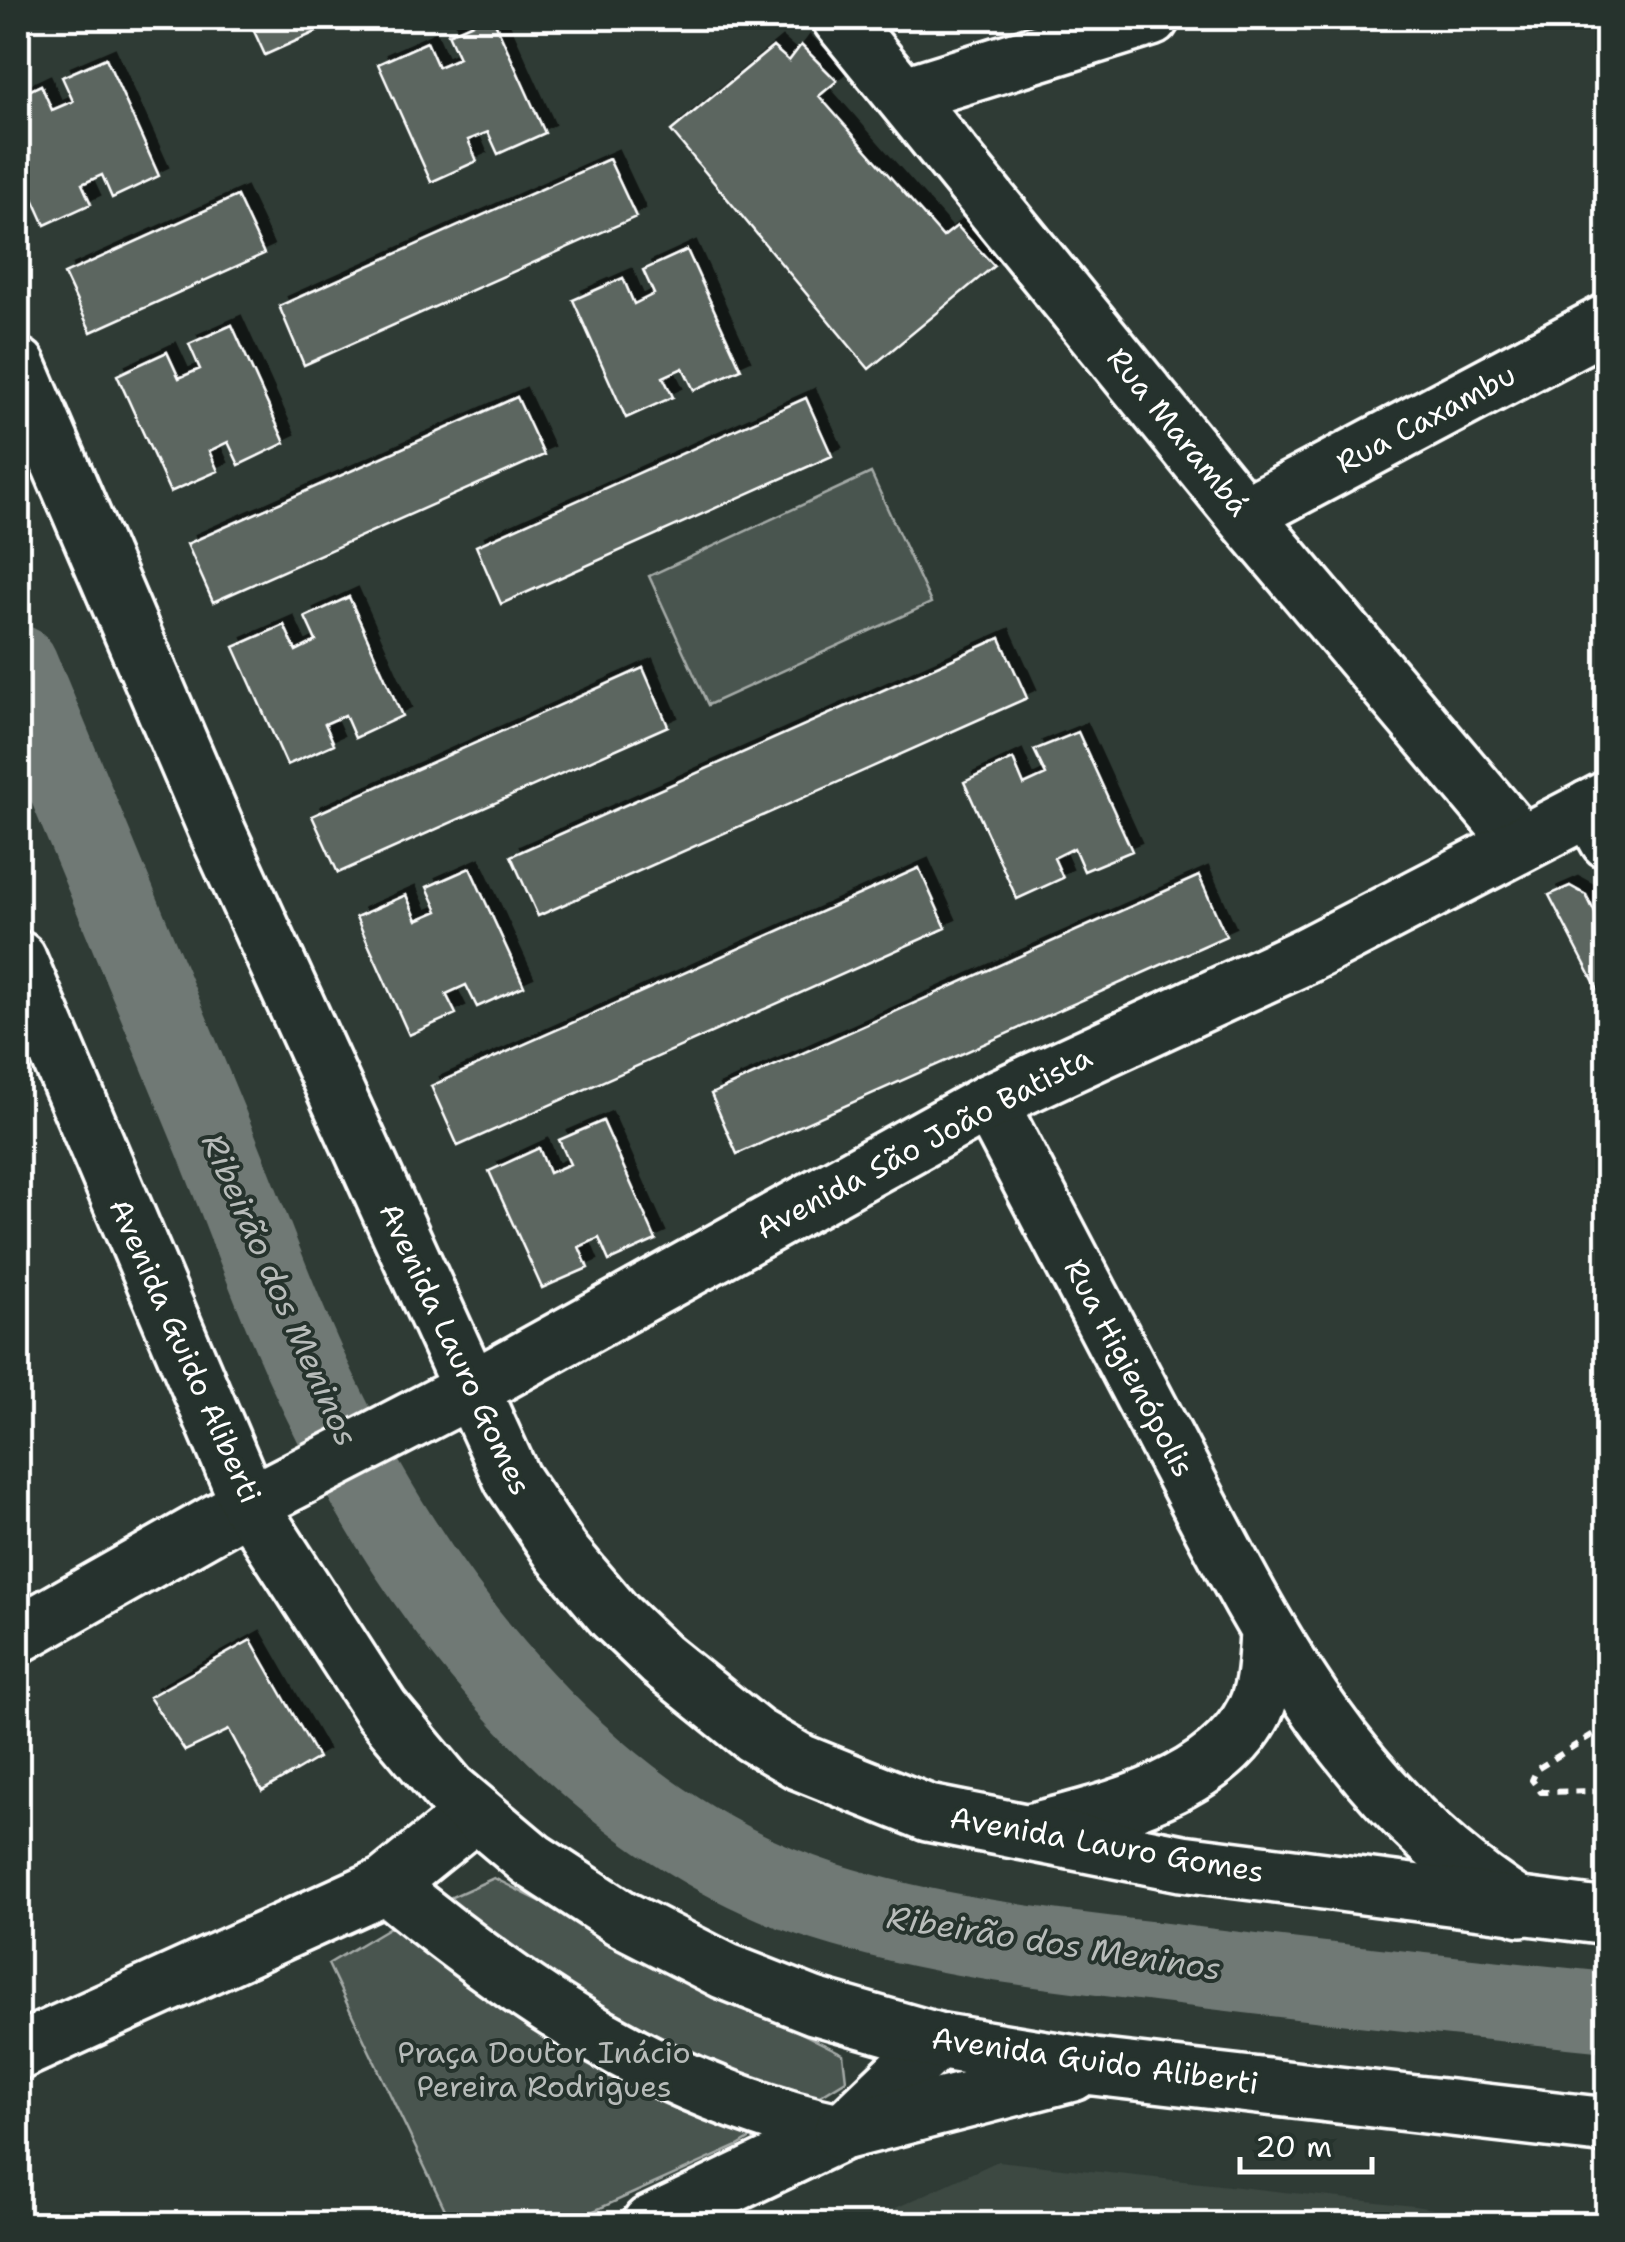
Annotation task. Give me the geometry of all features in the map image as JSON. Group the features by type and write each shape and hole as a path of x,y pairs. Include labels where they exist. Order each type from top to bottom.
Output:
{"main road":[{"name":"Rua Marambá","path":"840,18 906,94 1244,515 1522,843"},
{"path":"906,94 1151,18"},
{"name":"Rua Caxambu","path":"1244,515 1608,322"},
{"name":"Avenida Lauro Gomes","path":"18,366 218,832 450,1400 512,1479 561,1552 650,1650 739,1723 800,1762 928,1813 1182,1863 1608,1917"},
{"name":"Avenida São João Batista","path":"18,1635 269,1493 450,1400 989,1102 1307,955 1522,843 1602,816"},
{"name":"Avenida Guido Aliberti","path":"18,959 269,1493 381,1709 475,1813 532,1860 621,1918 725,1971 814,2006 937,2041 1094,2067 1608,2126"},
{"name":"Rua Higienópolis","path":"989,1102 1268,1634 1370,1779 1407,1822 1474,1879 1520,1908"},
{"path":"1029,1832 1131,1802 1209,1760 1238,1736 1256,1709 1265,1676 1268,1634"},
{"path":"18,2052 386,1885 475,1813"},
{"path":"386,1885 457,1944 565,2020 682,2080 768,2116 842,2132"},
{"path":"842,2132 937,2041"},
{"path":"650,2224 842,2132 1094,2067"}],"path":[{"path":"1608,1725 1536,1768 1532,1780 1541,1792 1608,1791"}],"shaded area":[{"path":"998,2161 1414,2206 1526,2224 861,2224"}],"green space":[{"path":"871,473 931,603 708,705 649,576"},
{"name":"Praça Doutor Inácio Pereira Rodrigues","path":"494,1878 843,2054 846,2080 738,2146 565,2224 452,2224 328,1964 407,1917"}],"building":[{"path":"248,18 347,18 265,55"},
{"path":"484,18 493,18 545,133 498,154 488,132 468,140 477,161 431,182 378,64 427,42 438,67 459,58 448,34"},
{"path":"801,45 837,81 819,96 943,237 957,226 994,266 869,369 671,131 773,47 789,61"},
{"path":"106,58 159,176 112,198 102,175 82,184 91,204 45,225 18,165 18,96 41,85 52,110 73,101 62,77"},
{"path":"609,159 636,217 304,365 279,306"},
{"path":"237,196 264,254 91,332 64,274"},
{"path":"687,250 741,369 694,390 683,368 663,377 673,397 626,418 573,300 623,278 634,304 654,294 643,270"},
{"path":"232,325 285,443 239,465 228,442 209,451 218,471 170,492 117,375 167,352 179,378 200,369 189,344"},
{"path":"517,397 544,455 213,602 187,544"},
{"path":"806,398 832,456 501,604 476,546"},
{"path":"349,597 402,716 355,738 345,715 325,724 334,744 287,765 234,647 284,625 296,651 316,641 305,617"},
{"path":"1000,638 1027,698 538,916 511,856"},
{"path":"643,668 668,726 338,873 312,816"},
{"path":"1078,732 1132,851 1084,871 1074,848 1054,858 1063,878 1017,899 964,782 1013,759 1024,785 1046,775 1034,750"},
{"path":"470,868 524,986 477,1007 466,985 446,994 456,1014 409,1035 356,917 406,895 417,920 438,911 427,887"},
{"path":"919,868 946,928 458,1146 431,1086"},
{"path":"1199,876 1226,936 737,1154 711,1094"},
{"path":"1570,886 1586,895 1608,939 1608,1009 1549,895"},
{"path":"603,1121 656,1240 609,1261 599,1238 579,1247 588,1268 542,1288 489,1171 539,1148 549,1173 570,1164 559,1140"},
{"path":"251,1640 318,1758 262,1791 229,1730 185,1751 149,1697"}],"waterway":[{"name":"Ribeirão dos Meninos","path":"18,665 276,1297 361,1476 409,1554 463,1630 524,1701 590,1765 663,1822 741,1868 825,1902 906,1924 1072,1952 1608,2012"}]}
